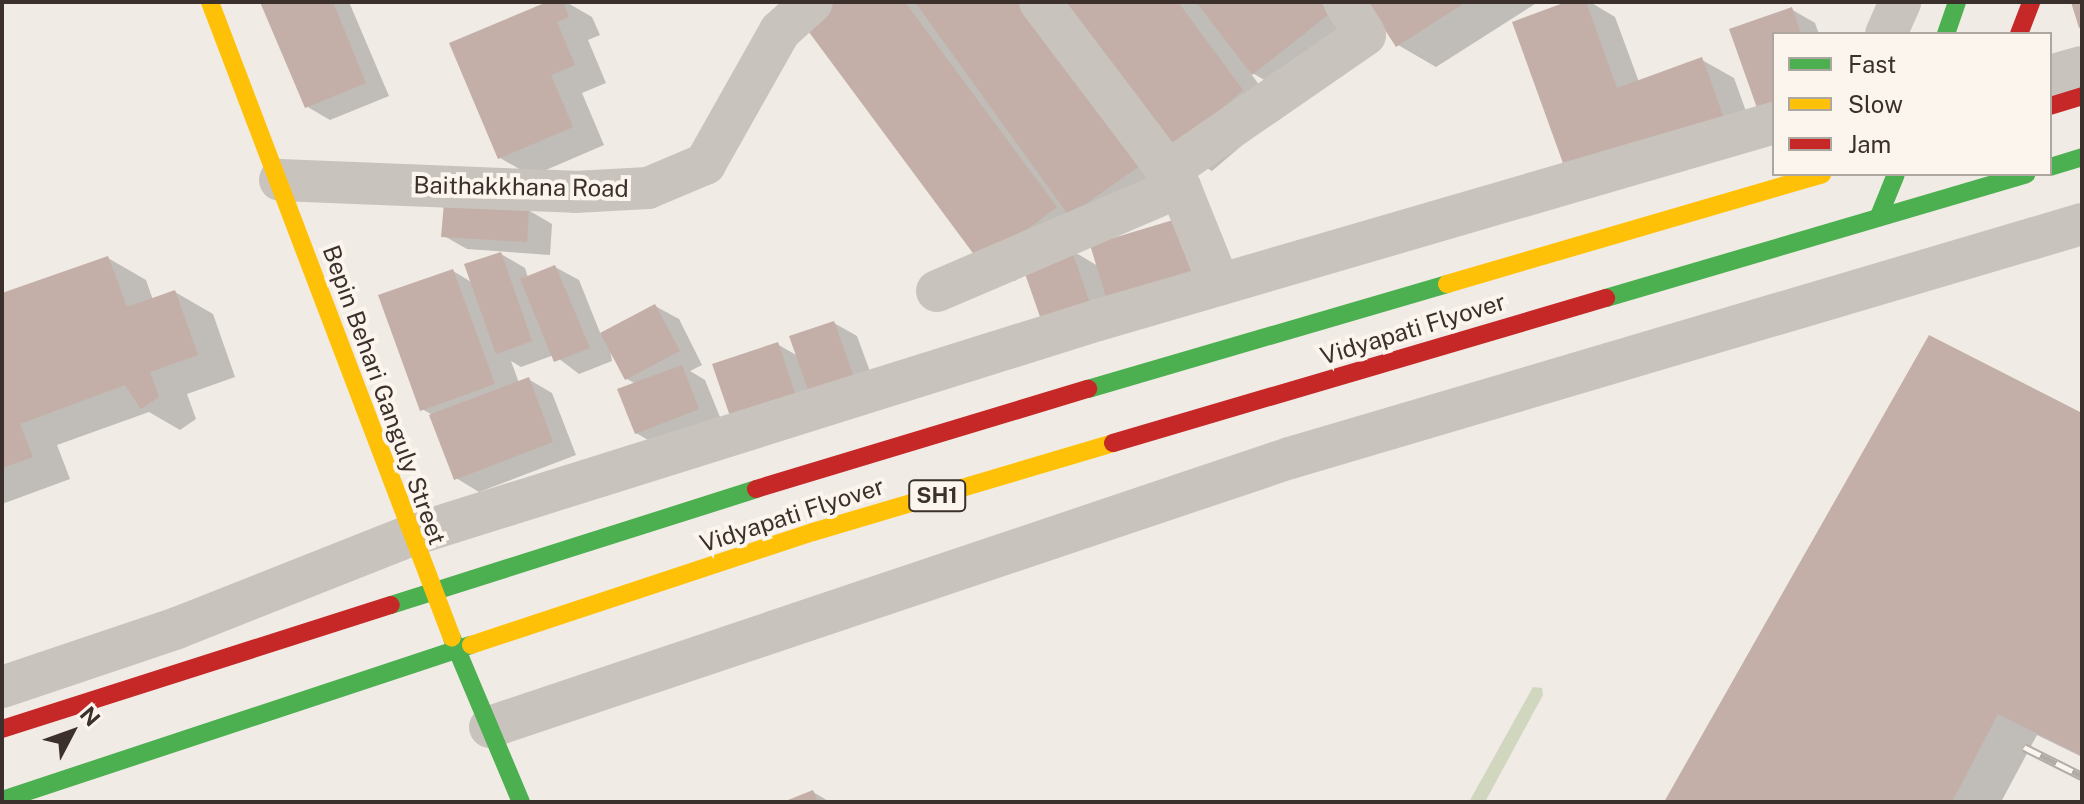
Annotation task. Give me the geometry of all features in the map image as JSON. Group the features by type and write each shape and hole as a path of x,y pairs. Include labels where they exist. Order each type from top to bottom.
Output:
{"main road":[{"name":"Bepin Behari Ganguly Street","path":"210,2 280,180 409,536 521,802"},
{"path":"1947,32 1957,2"},
{"path":"2020,32 2031,2"},
{"path":"2052,105 2082,96"},
{"path":"2052,166 2082,157"},
{"name":"Vidyapati Flyover","path":"2,729 871,452 1815,176"},
{"path":"1879,216 1895,176"},
{"path":"1959,194 1966,176"},
{"name":"Vidyapati Flyover","path":"2,800 813,532 2019,176"}],"street":[{"name":"Baithakkhana Road","path":"280,180 575,192 648,188 705,164 780,31 812,2"},
{"path":"1040,2 1174,179 1219,284"},
{"path":"937,291 1174,179 1365,35 1344,2"},
{"path":"2036,32 2046,2"},
{"path":"2052,75 2082,67"},
{"path":"2,687 177,628 409,536 1219,284 1772,124"},
{"path":"490,727 1290,458 2082,224"}],"green space":[{"path":"1533,687 1542,688 1543,695 1485,802 1469,802"}],"building":[{"path":"260,2 333,2 366,83 305,108"},
{"path":"547,2 563,2 569,17 557,22 575,65 551,75 573,127 498,159 449,43"},
{"path":"824,2 905,2 1057,207 981,264 800,20"},
{"path":"915,2 1031,2 1145,162 1069,216"},
{"path":"1061,2 1178,2 1243,90 1173,151"},
{"path":"1196,2 1320,2 1329,14 1252,75"},
{"path":"1367,2 1466,2 1396,47"},
{"path":"1566,2 1586,2 1617,88 1702,57 1725,121 1568,177 1512,22"},
{"path":"2071,2 2082,2 2082,27 2079,28"},
{"path":"1792,7 1800,32 1772,32 1772,103 1757,108 1729,29"},
{"path":"444,203 529,208 527,242 441,237"},
{"path":"1183,217 1200,275 1108,303 1090,245"},
{"path":"1071,248 1095,318 1046,334 1022,265"},
{"path":"501,252 532,341 496,354 464,264"},
{"path":"108,256 127,307 175,290 198,355 150,372 159,397 141,409 125,385 20,424 33,457 2,468 2,293"},
{"path":"555,265 590,348 554,362 520,279"},
{"path":"453,269 495,384 420,411 378,295"},
{"path":"655,304 680,351 625,380 600,333"},
{"path":"834,321 856,383 811,398 789,336"},
{"path":"1929,335 2082,413 2082,756 1998,714 1952,802 1664,802"},
{"path":"778,342 797,400 732,422 712,364"},
{"path":"682,365 699,409 635,434 617,389"},
{"path":"529,377 553,442 454,480 429,415"},
{"path":"813,790 818,802 783,802"}],"railway":[{"path":"2024,747 2082,776"}],"traffic: fast":[{"path":"1947,32 1957,2"},
{"path":"2052,166 2082,157"},
{"path":"1879,216 1895,176"},
{"path":"1606,298 2019,176"},
{"path":"1088,389 1447,284"},
{"path":"391,605 756,489"},
{"path":"452,638 521,802"},
{"path":"2,800 471,645"}],"traffic: slow":[{"path":"210,2 452,638"},
{"path":"1447,284 1815,176"},
{"path":"471,645 813,532 1113,443"}],"traffic: jam":[{"path":"2020,32 2031,2"},
{"path":"2052,105 2082,96"},
{"path":"1113,443 1606,298"},
{"path":"756,489 1088,389"},
{"path":"2,729 391,605"}]}
